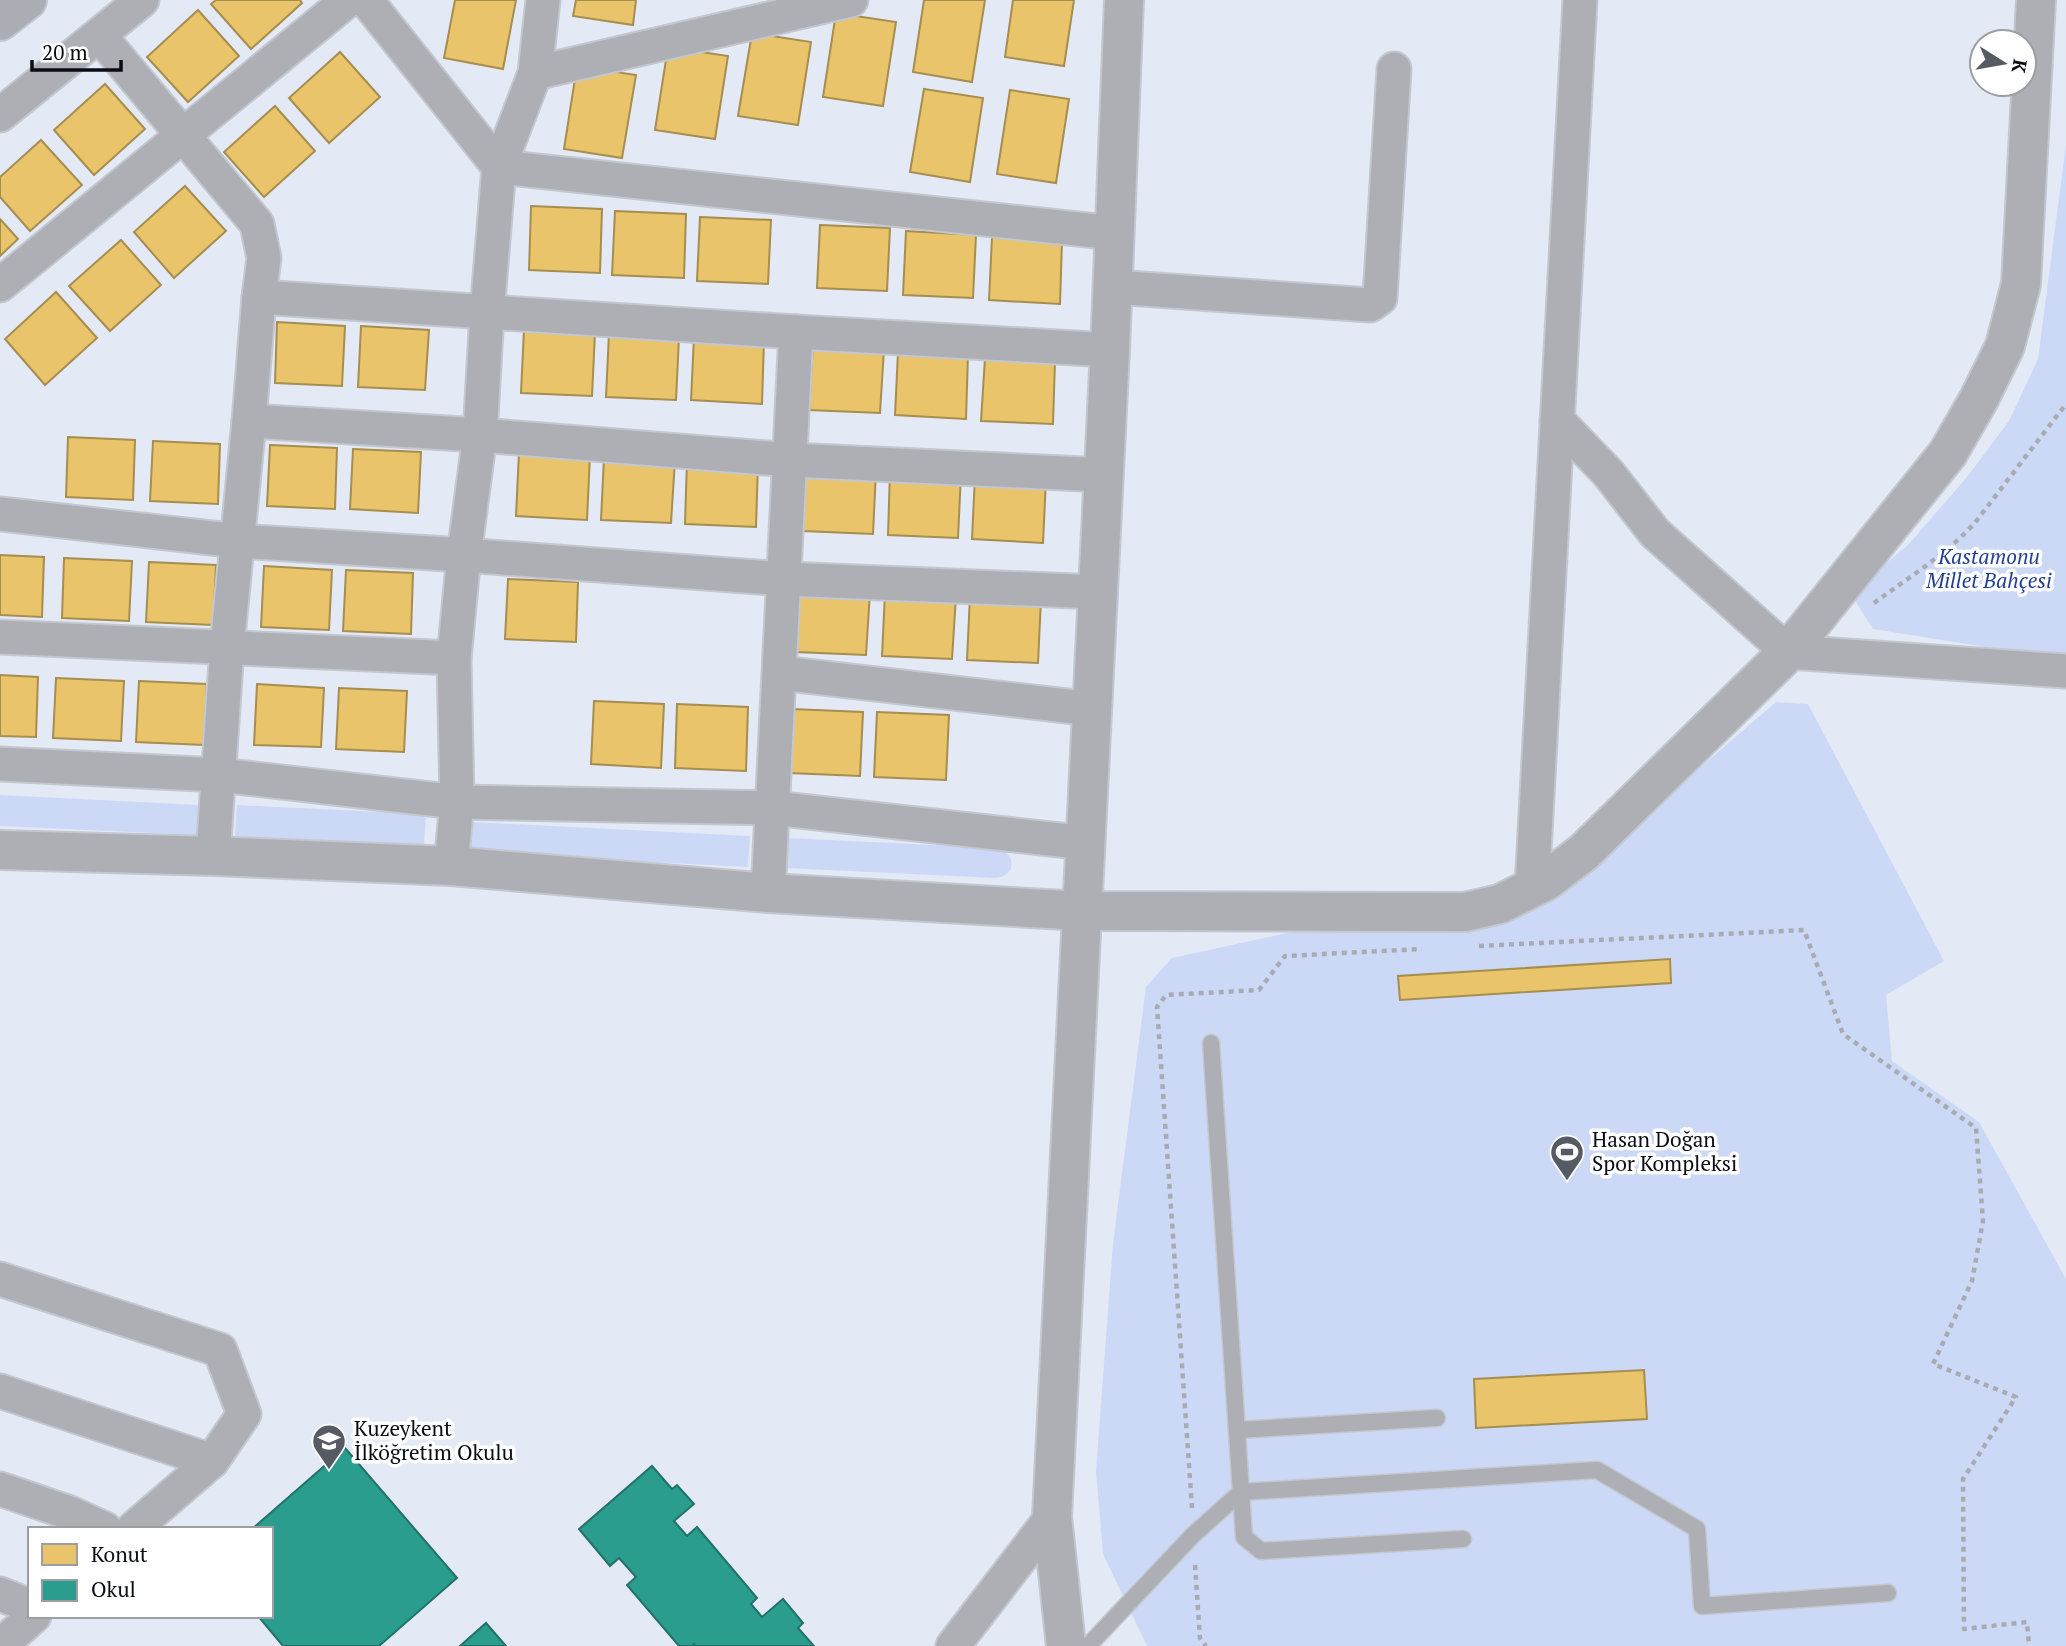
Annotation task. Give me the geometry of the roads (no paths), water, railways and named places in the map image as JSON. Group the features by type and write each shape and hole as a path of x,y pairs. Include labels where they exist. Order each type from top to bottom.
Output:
{"main road":[{"path":"0,21 27,0"}],"street":[{"path":"0,115 142,0"},
{"path":"0,285 348,0"},
{"path":"366,0 499,167 1115,233"},
{"path":"451,866 457,802 454,658 480,435 499,167 535,73 543,0"},
{"path":"535,73 851,0"},
{"path":"1066,1646 1052,1517 1093,709 1124,0"},
{"path":"1532,888 1580,0"},
{"path":"0,850 451,866 768,893 1083,911 1465,912 1500,904 1546,881 1584,852 1788,652 1948,453 2005,346 2021,284 2036,0"},
{"path":"99,35 257,224 264,258 258,297 237,541 213,856"},
{"path":"1113,287 1370,305 1380,298 1394,69"},
{"path":"258,297 796,332 1110,349"},
{"path":"768,893 796,332"},
{"path":"1557,420 1609,474 1655,533 1788,652 2066,671"},
{"path":"249,421 480,435 790,460 1104,475"},
{"path":"0,514 237,541 785,579 1098,592"},
{"path":"0,637 454,658"},
{"path":"779,673 1093,709"},
{"path":"0,765 219,775 457,802 773,808 1086,843"},
{"path":"0,1279 220,1350 244,1414 212,1461 136,1527"},
{"path":"0,1391 212,1461"},
{"path":"0,1489 70,1513 101,1527"},
{"path":"953,1646 1052,1517"},
{"path":"0,1594 28,1605"},
{"path":"0,1646 32,1618"}],"lane":[{"path":"1211,1043 1244,1537 1261,1551 1463,1539"},
{"path":"1237,1430 1437,1418"},
{"path":"1088,1646 1194,1535 1241,1492 1597,1470 1697,1530 1702,1606 1888,1593"}],"place":[{"name":"Hasan Doğan Spor Kompleksi","path":"1567,1182"},
{"name":"Kuzeykent İlköğretim Okulu","path":"329,1471"}],"park label":[{"name":"Kastamonu Millet Bahçesi","path":"1989,569"}]}
